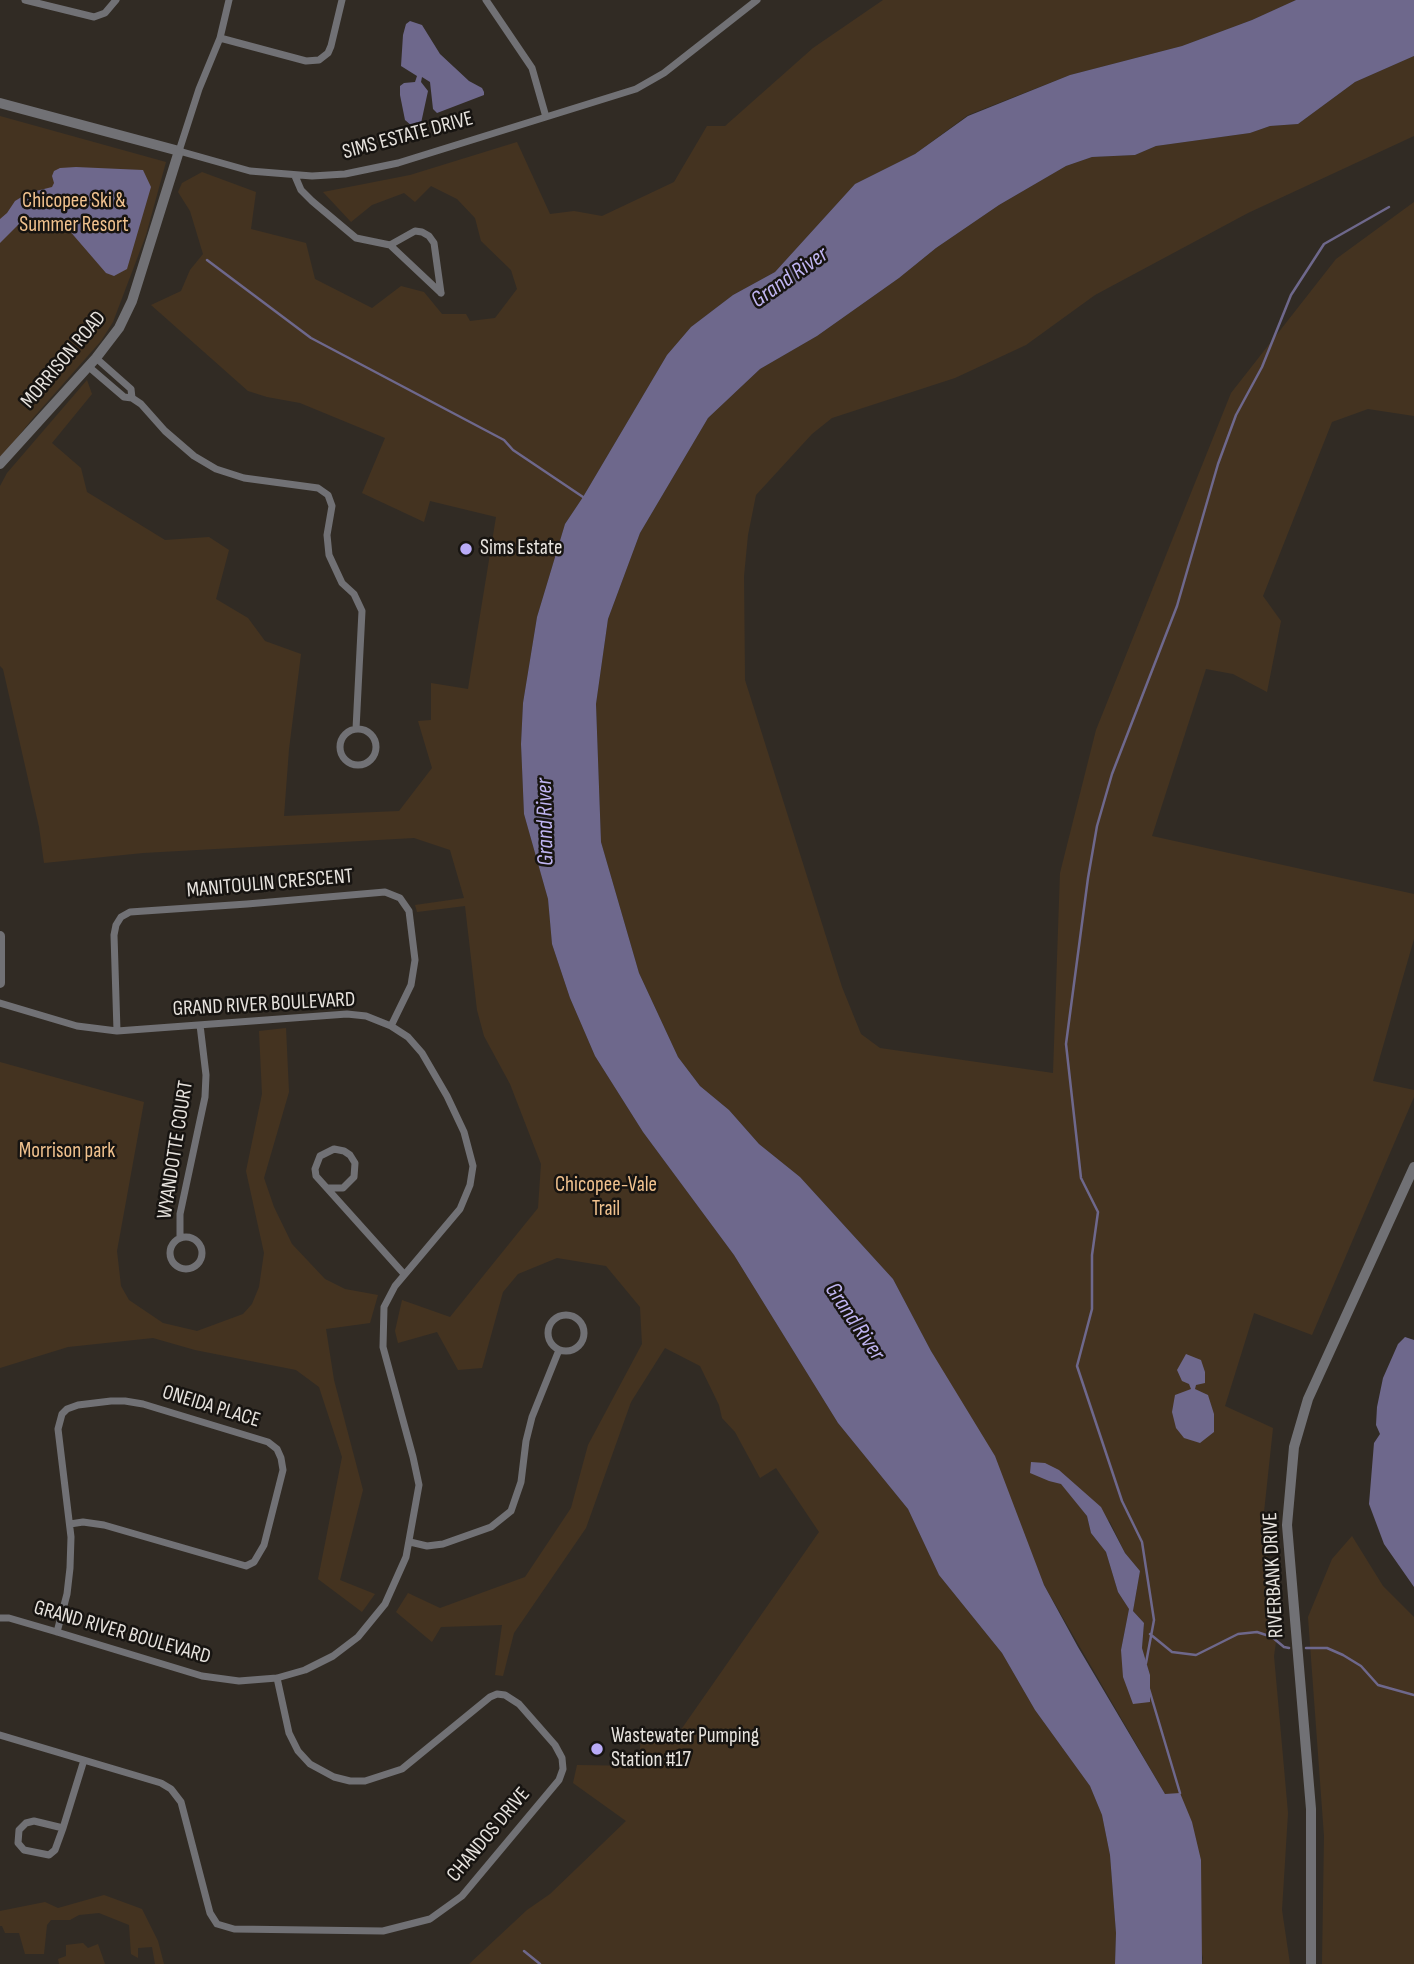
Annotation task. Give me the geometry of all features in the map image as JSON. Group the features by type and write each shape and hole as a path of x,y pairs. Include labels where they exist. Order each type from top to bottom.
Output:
{"street":[{"path":"25,0 94,17 105,13 116,0"},
{"path":"179,151 199,89 220,38 229,0"},
{"path":"220,38 306,61 319,60 328,53 331,46 342,0"},
{"path":"486,0 531,68 546,117"},
{"name":"SIMS ESTATE DRIVE","path":"0,103 240,169 295,176 345,174 398,163 645,85 754,1"},
{"name":"MORRISON ROAD","path":"0,464 89,367 119,328 132,301 179,151"},
{"path":"295,176 301,190 356,238 390,245 441,293 434,243 429,236 415,231 390,245"},
{"path":"96,358 131,389 132,398"},
{"path":"89,367 124,397 132,398 194,456 216,468 244,478 318,488 328,495 332,506 327,535 329,555 342,583 354,594 362,611 356,729"},
{"path":"356,729 370,734 376,748 374,755 362,764 348,762 341,753 344,735 356,729"},
{"name":"MANITOULIN CRESCENT","path":"117,1031 114,935 121,917 130,912 385,892 400,898 410,911 415,960 411,985 391,1026"},
{"path":"0,936 0,983"},
{"name":"GRAND RIVER BOULEVARD","path":"0,1003 77,1026 117,1031 347,1014 366,1016 391,1026 408,1037 422,1053 464,1132 472,1166 470,1185 460,1209 404,1274 388,1298 382,1317 383,1348 419,1485 410,1542 392,1592 373,1621 358,1637 324,1661 305,1670 277,1678 239,1681 201,1676 9,1618 0,1618"},
{"name":"WYANDOTTE COURT","path":"180,1238 180,1214 205,1097 206,1075 200,1025"},
{"path":"329,1188 342,1188 354,1177 355,1163 344,1151 327,1151 316,1163 316,1176 404,1274"},
{"name":"RIVERBANK DRIVE","path":"1311,1964 1311,1809 1287,1525 1294,1447 1308,1399 1414,1167"},
{"name":"WYANDOTTE COURT","path":"180,1238 192,1238 200,1246 201,1260 192,1268 178,1268 170,1257 171,1245 180,1238"},
{"path":"562,1315 575,1317 584,1330 582,1341 573,1349 559,1350 551,1343 549,1327 562,1315"},
{"path":"410,1542 426,1546 443,1544 491,1527 511,1511 521,1482 532,1417 559,1350"},
{"name":"ONEIDA PLACE","path":"57,1632 67,1594 70,1568 70,1524 58,1429 62,1414 78,1405 125,1401 143,1404 268,1442 277,1449 281,1458 283,1470 264,1545 254,1562 246,1566 104,1525 83,1522 70,1524"},
{"name":"CHANDOS DRIVE","path":"0,1735 161,1783 177,1794 210,1913 217,1924 234,1929 383,1931 430,1919 461,1896 559,1780 563,1769 562,1758 555,1745 519,1704 505,1695 497,1694 402,1769 365,1781 334,1777 310,1764 298,1751 289,1733 277,1678"},
{"path":"63,1828 34,1821 26,1823 19,1830 18,1843 24,1850 49,1856 55,1850 63,1828 84,1760"}],"green space":[{"name":"Chicopee-Vale Trail","path":"883,0 1296,0 1182,46 1070,75 968,115 915,154 855,184 775,272 733,295 691,327 667,355 565,524 537,617 523,703 521,744 524,814 548,899 552,944 570,998 595,1056 643,1132 734,1255 838,1423 908,1509 939,1575 1002,1653 1035,1710 1090,1786 1102,1815 1110,1855 1116,1933 1115,1964 469,1964 527,1910 550,1894 626,1821 573,1783 577,1765 638,1766 641,1739 671,1744 819,1532 776,1468 760,1478 735,1432 722,1418 719,1405 700,1366 665,1348 631,1402 586,1528 514,1633 503,1676 495,1675 502,1625 441,1627 432,1642 396,1612 408,1593 440,1608 525,1577 571,1508 588,1445 642,1344 640,1307 606,1266 557,1258 518,1274 503,1292 482,1368 458,1370 437,1332 398,1343 395,1331 402,1300 450,1317 538,1208 541,1164 510,1084 484,1036 477,1010 465,906 417,912 415,905 464,898 450,850 414,838 143,853 44,863 39,827 3,669 0,666 0,486 7,473 87,380 92,394 52,443 81,468 87,492 165,540 209,537 229,550 216,599 248,618 265,641 301,654 284,816 399,811 432,768 418,721 431,720 431,683 468,689 496,517 430,501 424,522 362,493 385,438 300,403 248,391 151,305 181,291 190,270 203,254 190,211 178,192 182,183 202,172 256,192 251,229 306,243 315,279 372,308 401,286 424,292 442,314 466,314 470,321 495,318 517,289 511,270 481,241 475,218 457,199 431,186 415,202 404,193 372,205 351,222 323,192 410,175 517,142 550,214 574,211 602,216 674,182 707,126 725,126 813,48"},
{"path":"1414,56 1414,136 1248,213 1095,295 1026,345 955,378 832,418 812,434 756,495 744,576 745,680 842,987 861,1034 880,1048 1053,1073 1060,873 1096,730 1231,393 1336,259 1414,202 1414,416 1368,409 1332,422 1263,596 1281,621 1267,692 1233,674 1206,669 1152,836 1414,894 1414,939 1373,1081 1414,1090 1414,1097 1312,1335 1254,1313 1225,1406 1273,1428 1264,1512 1271,1606 1281,1607 1274,1656 1288,1813 1282,1910 1290,1964 1202,1964 1203,1958 1165,1794 1044,1585 931,1351 893,1279 800,1177 759,1144 729,1110 700,1086 678,1057 639,973 601,842 596,704 608,619 640,533 708,418 760,369 817,336 999,205 1066,166 1092,157 1135,155 1156,146 1250,133 1270,126 1298,124 1355,82","holes":["1061,1483 1110,1522 1125,1553 1140,1571 1133,1611 1144,1623 1142,1648 1150,1675 1121,1650 1129,1609 1118,1592 1106,1552 1091,1533 1087,1516"]},
{"name":"Chicopee Ski & Summer Resort","path":"0,116 166,162 146,235 113,322 101,341 0,459"},
{"name":"Morrison park","path":"286,1028 289,1092 264,1178 274,1207 292,1244 325,1279 345,1289 378,1295 370,1323 326,1329 334,1380 363,1490 340,1580 375,1594 362,1612 318,1579 342,1457 319,1387 296,1370 195,1350 153,1338 68,1347 0,1368 0,1062 144,1102 117,1251 121,1286 129,1300 163,1323 197,1331 243,1314 252,1304 259,1287 264,1253 246,1171 262,1094 259,1031"},
{"path":"1352,1536 1383,1586 1414,1617 1414,1964 1322,1964 1324,1836 1308,1617 1332,1559"},
{"path":"104,1895 142,1909 158,1941 164,1964 155,1964 152,1947 138,1948 138,1958 131,1954 129,1925 99,1913 79,1915 70,1920 51,1920 47,1925 44,1954 25,1954 19,1933 5,1933 0,1926 0,1911 45,1902 58,1908"},
{"path":"83,1943 88,1948 98,1944 105,1964 59,1964 58,1959 66,1956 66,1945"}],"water":[{"name":"Grand River","path":"1296,0 1414,0 1414,56 1355,82 1298,124 1270,126 1250,133 1156,146 1135,155 1092,157 1066,166 999,205 817,336 760,369 708,418 640,533 608,619 596,704 601,842 639,973 678,1057 700,1086 729,1110 759,1144 800,1177 893,1279 931,1351 995,1456 1044,1585 1078,1647 1165,1794 1180,1793 1192,1822 1201,1860 1202,1964 1115,1964 1116,1933 1110,1855 1102,1815 1090,1786 1035,1710 1002,1653 939,1575 908,1509 838,1423 734,1255 643,1132 595,1056 570,998 552,944 548,899 524,814 521,744 523,703 537,617 565,524 667,355 691,327 733,295 775,272 855,184 915,154 968,116 1070,75 1182,46"},
{"path":"410,21 422,25 440,54 484,92 484,95 437,113 433,109 430,82 422,77 421,82 428,91 418,137 415,138 410,134 413,131 412,126 405,120 400,95 400,86 415,82 417,76 401,66 403,35 406,24"},
{"path":"76,167 143,170 151,187 127,269 114,276 106,273 62,222 44,219 22,221 0,243 0,219 15,201 28,193 52,187 54,171"},
{"path":"1405,1337 1414,1340 1414,1587 1384,1544 1369,1504 1374,1443 1380,1434 1376,1425 1383,1378 1398,1344"},
{"path":"1186,1354 1201,1360 1205,1383 1196,1385 1195,1389 1208,1395 1214,1414 1214,1432 1200,1443 1184,1438 1176,1428 1172,1412 1175,1395 1191,1389 1189,1384 1182,1381 1177,1370"},
{"path":"1031,1462 1045,1463 1059,1470 1101,1507 1125,1553 1140,1571 1133,1611 1144,1623 1142,1648 1150,1675 1150,1702 1133,1704 1123,1677 1121,1650 1129,1609 1118,1592 1106,1552 1091,1533 1087,1516 1061,1484 1030,1473"}],"waterway":[{"path":"1146,1663 1154,1620 1142,1542 1122,1501 1077,1366 1092,1309 1092,1255 1098,1212 1081,1178 1066,1044 1088,878 1097,826 1112,774 1177,606 1218,464 1236,415 1262,367 1291,295 1324,244 1389,207"},
{"path":"207,260 311,338 504,440 513,450 583,497"},
{"path":"1150,1634 1172,1652 1196,1655 1238,1634 1257,1632 1272,1637 1289,1648"},
{"path":"1306,1648 1327,1648 1361,1666 1378,1685 1414,1695"},
{"path":"1149,1689 1180,1793"},
{"path":"524,1951 540,1964"}],"place":[{"name":"Sims Estate","path":"466,549"},
{"name":"Wastewater Pumping Station #17","path":"597,1749"}]}
